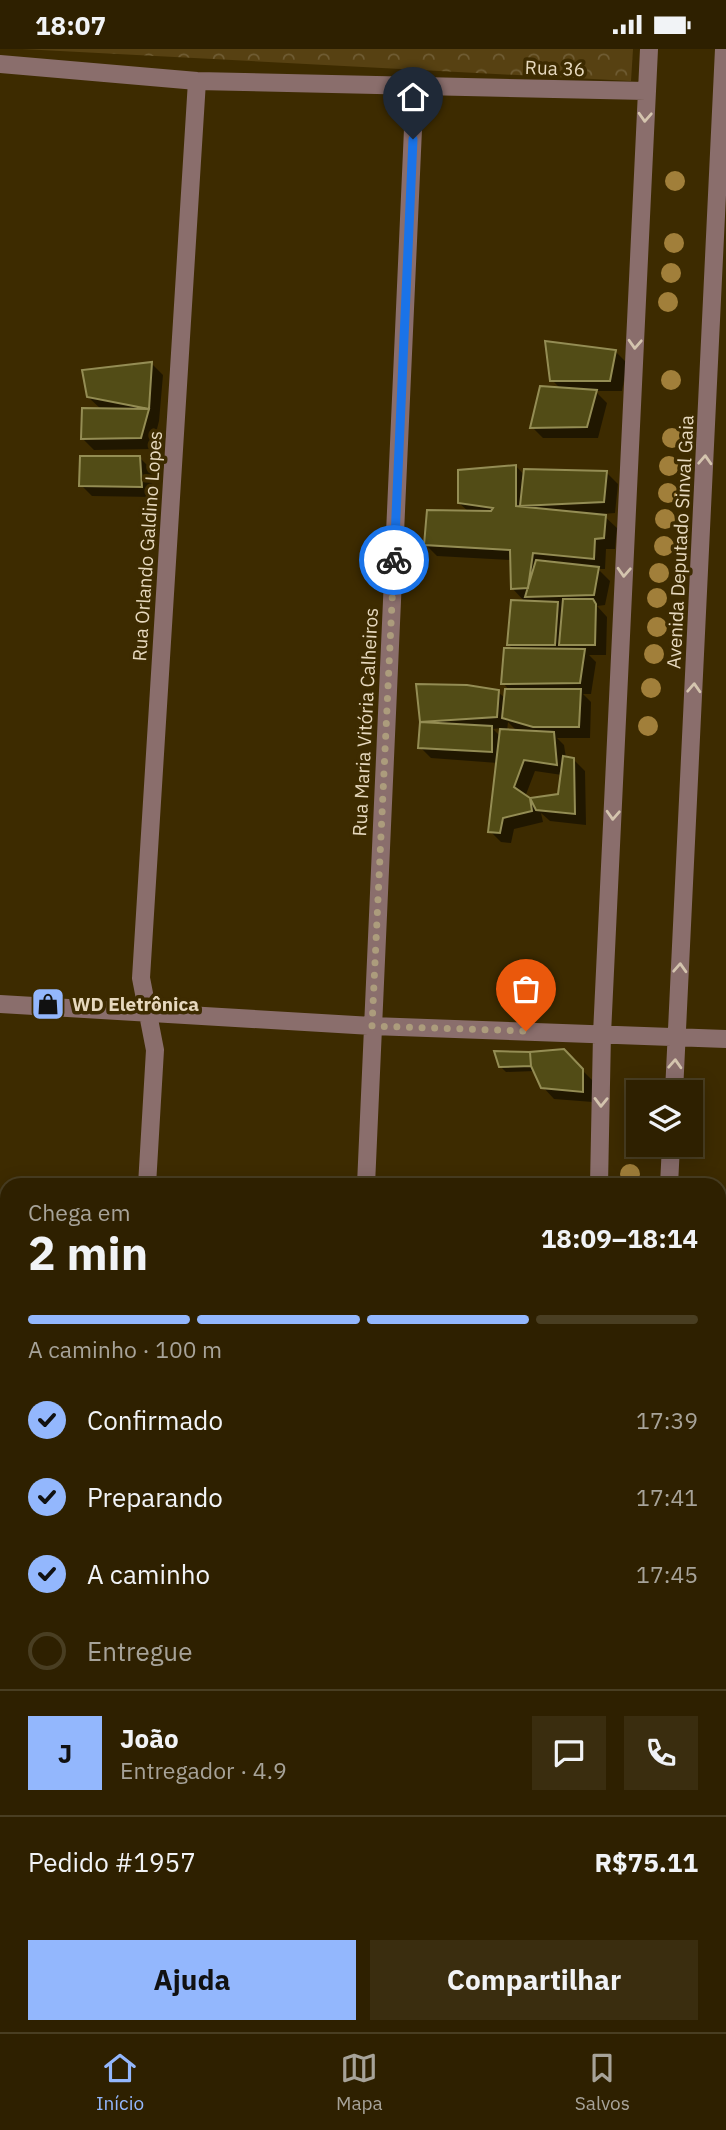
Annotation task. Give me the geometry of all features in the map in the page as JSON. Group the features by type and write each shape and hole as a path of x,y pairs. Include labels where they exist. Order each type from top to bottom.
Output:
{"street":[{"path":"599,1178 602,1034 649,49"},
{"name":"Avenida Deputado Sinval Gaia","path":"675,1080 724,101 724,49"},
{"name":"Rua 36","path":"0,64 197,81 646,91"},
{"name":"Rua Orlando Galdino Lopes","path":"147,1178 155,1050 141,978 197,81"},
{"name":"Rua Maria Vitória Calheiros","path":"366,1178 415,84"},
{"path":"0,1005 372,1026 726,1039"},
{"path":"669,1178 670,1157"}],"green space":[{"path":"22,49 633,49 631,81"}],"building":[{"path":"545,341 616,350 610,381 550,381"},
{"path":"152,362 149,409 87,397 82,370"},
{"path":"540,386 597,390 587,427 530,428"},
{"path":"82,408 149,409 141,438 81,439"},
{"path":"80,456 140,456 142,487 79,486"},
{"path":"516,465 516,506 606,515 604,538 595,539 594,559 533,553 528,588 511,589 510,550 424,545 427,510 491,511 493,508 458,503 458,470"},
{"path":"524,469 607,471 604,502 520,506"},
{"path":"536,560 599,567 594,595 525,597"},
{"path":"563,599 593,599 596,604 595,645 559,645"},
{"path":"511,600 558,602 555,645 507,645"},
{"path":"504,648 585,649 580,683 501,684"},
{"path":"416,684 467,685 499,690 497,717 420,722"},
{"path":"505,689 581,689 579,727 533,727 502,718"},
{"path":"420,722 492,726 492,752 418,748"},
{"path":"500,729 554,732 557,765 524,760 514,787 530,798 532,811 503,818 500,833 488,832"},
{"path":"563,756 574,758 575,814 536,810 530,798 558,794"},
{"path":"564,1049 583,1069 583,1092 541,1088 531,1066 530,1052"},
{"path":"494,1051 530,1052 531,1066 499,1067"}],"way so far":[{"path":"394,560 372,1026 526,1031"}],"place":[{"name":"WD Eletrônica","path":"48,1004"}],"route":[{"path":"394,560 413,139"}]}
